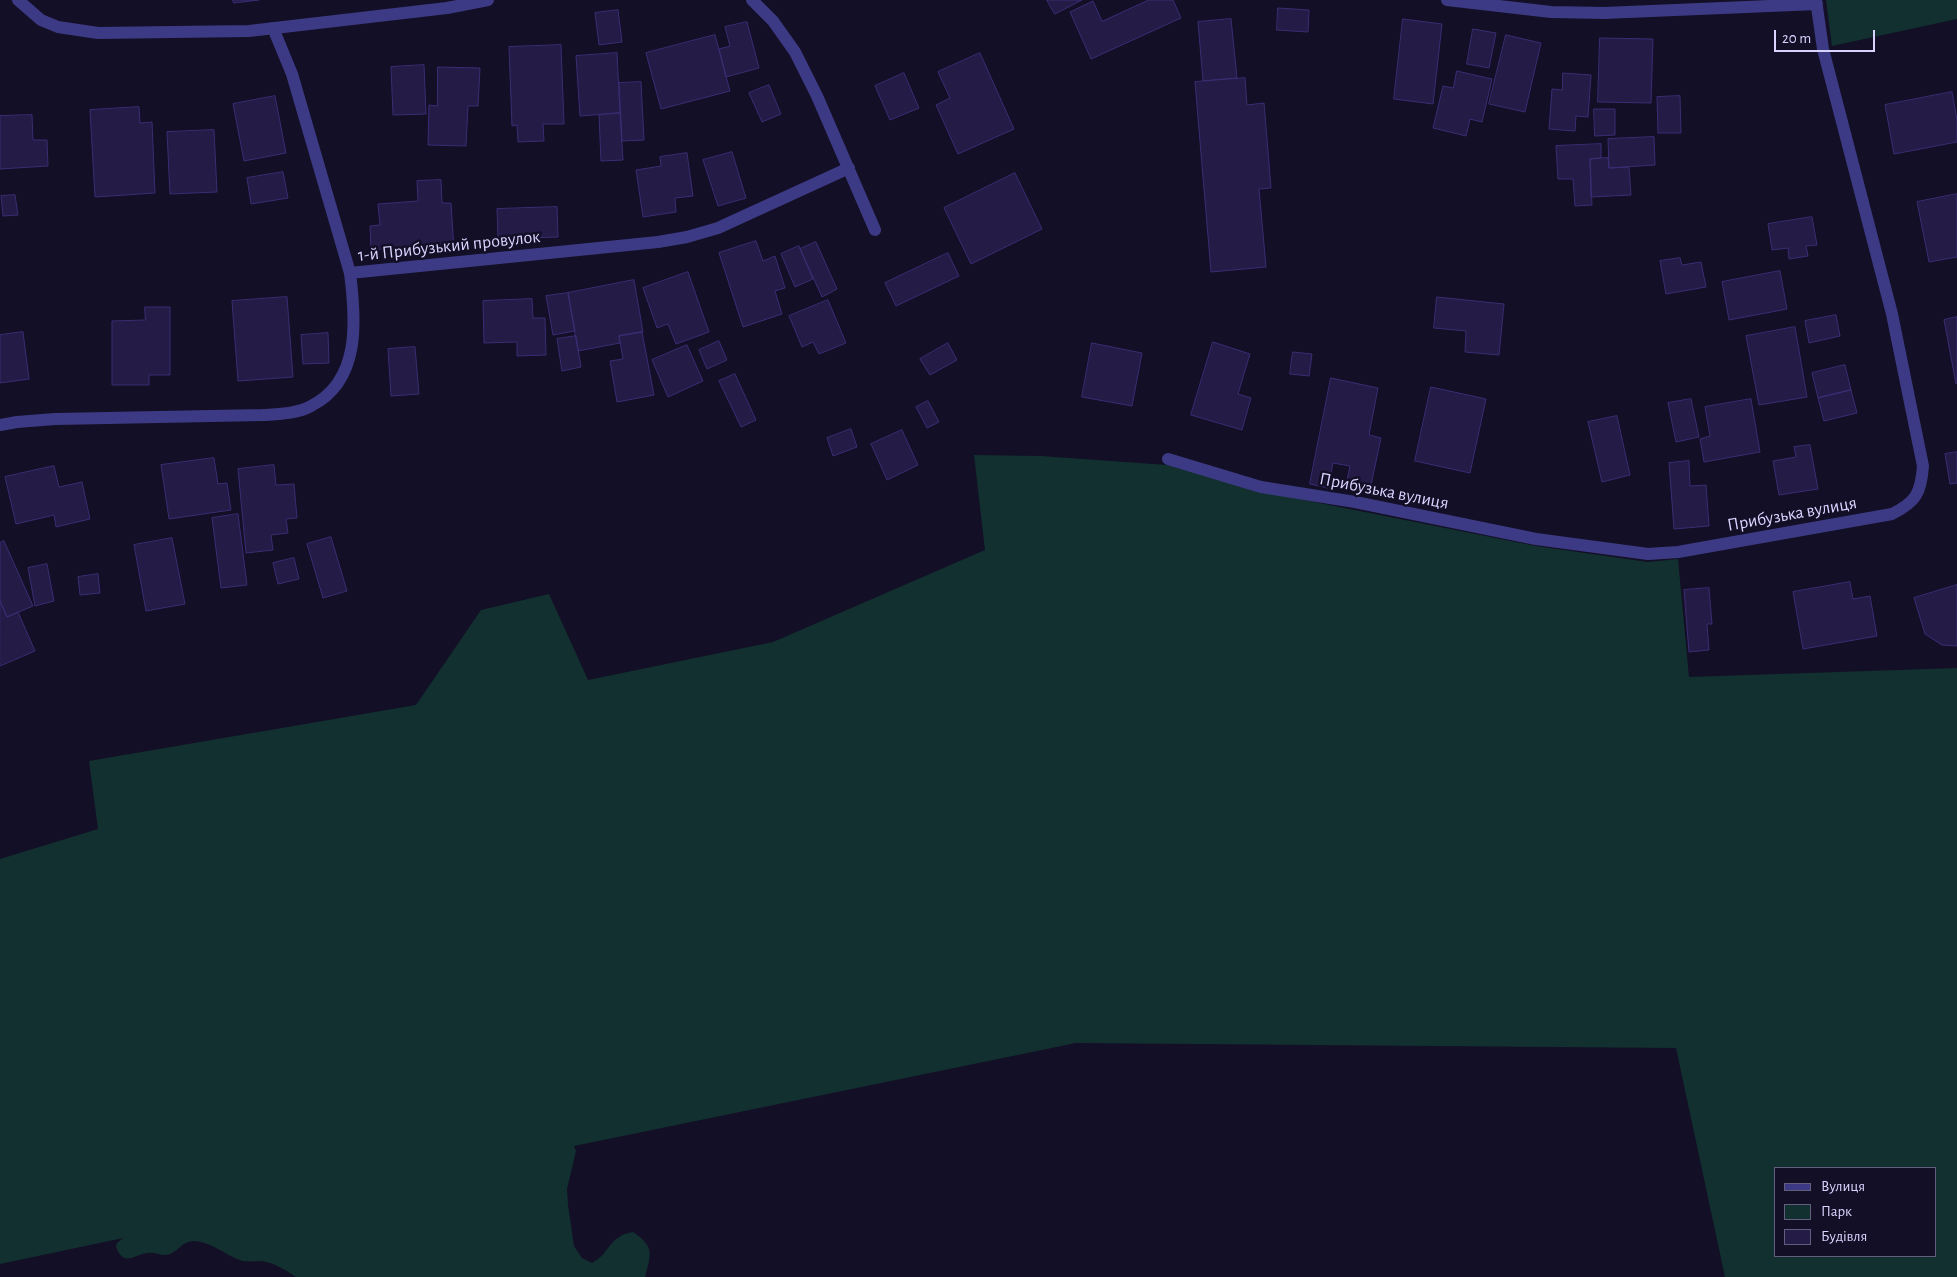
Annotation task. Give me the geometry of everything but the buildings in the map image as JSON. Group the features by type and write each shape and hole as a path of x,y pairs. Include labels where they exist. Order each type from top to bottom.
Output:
{"street":[{"path":"18,0 29,11 50,24 98,33 249,31 447,8 488,0"},
{"path":"752,0 773,21 795,52 818,96 875,230"},
{"path":"1447,0 1551,12 1604,14 1817,2"},
{"name":"Прибузька вулиця","path":"1168,459 1261,487 1355,502 1536,539 1648,554 1678,552 1892,514 1908,506 1918,494 1922,484 1921,458 1892,314 1823,49 1817,2"},
{"path":"273,28 292,74 350,273"},
{"name":"1-й Прибузький провулок","path":"0,426 17,422 55,420 262,416 288,413 310,407 327,396 342,378 351,356 354,304 350,273 658,242 687,237 718,228 848,168"}],"green space":[{"path":"1826,0 1957,0 1957,19 1832,46"},
{"path":"974,455 1041,456 1167,465 1259,491 1536,546 1648,562 1678,559 1689,677 1957,668 1957,1277 1725,1277 1676,1048 1076,1043 574,1146 576,1151 567,1189 574,1246 582,1258 592,1263 619,1237 633,1232 645,1242 650,1252 645,1277 296,1277 271,1263 243,1261 206,1243 193,1241 186,1243 168,1255 147,1253 127,1258 120,1254 116,1247 117,1243 123,1238 0,1264 0,859 98,829 89,761 416,705 481,610 549,594 588,680 773,642 985,550"}]}
